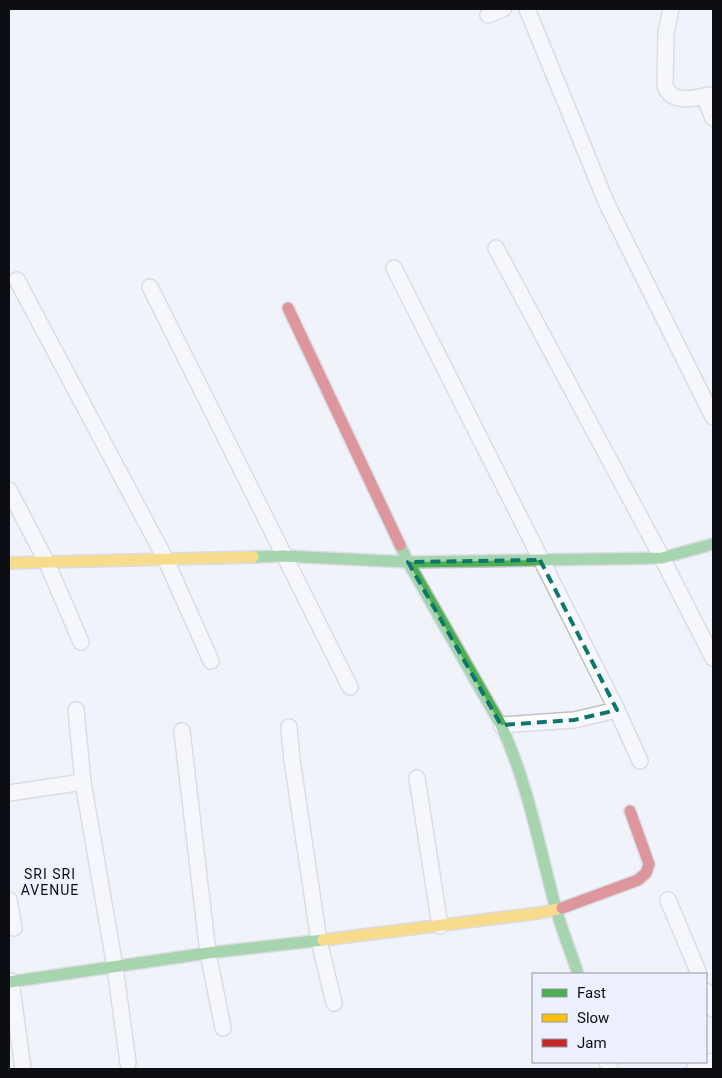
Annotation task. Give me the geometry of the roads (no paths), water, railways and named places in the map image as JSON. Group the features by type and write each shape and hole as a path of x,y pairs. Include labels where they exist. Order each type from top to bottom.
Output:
{"street":[{"path":"488,15 503,9"},
{"path":"527,9 607,204 713,417"},
{"path":"671,9 666,33 665,86 668,93 675,98 709,96 713,118"},
{"path":"496,248 662,558 713,658"},
{"path":"394,268 617,710 640,761"},
{"path":"16,280 166,560 211,661"},
{"path":"150,287 350,687"},
{"path":"288,308 408,562 512,746 535,819 556,910 578,973"},
{"path":"9,490 47,563 81,642"},
{"path":"9,563 284,556 408,562 662,558 713,544"},
{"path":"76,710 83,782 115,967 128,1063"},
{"path":"501,725 574,720 617,710"},
{"path":"288,727 319,941 334,1003"},
{"path":"182,731 208,953 223,1028"},
{"path":"417,778 440,926"},
{"path":"9,793 83,782"},
{"path":"23,1069 10,981 208,953 319,941 556,910 635,881 647,873 648,864 630,811"},
{"path":"9,900 14,928"},
{"path":"668,900 699,973"},
{"path":"707,994 713,1009"},
{"path":"694,1069 707,1063"}],"district":[{"name":"SRI SRI AVENUE","path":"50,882"}]}
